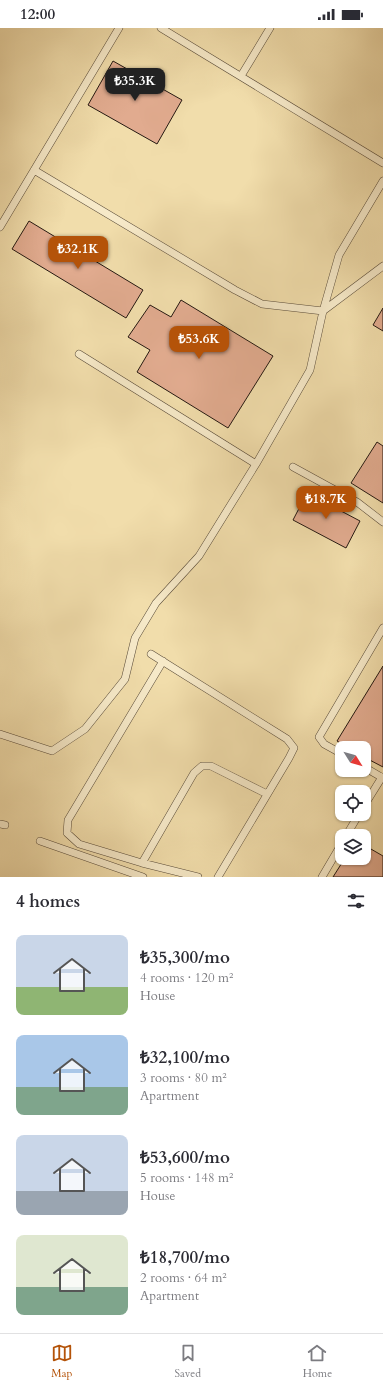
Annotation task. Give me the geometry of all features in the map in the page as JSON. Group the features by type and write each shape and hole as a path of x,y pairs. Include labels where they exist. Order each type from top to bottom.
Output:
{"lane":[{"path":"0,227 119,28"},
{"path":"161,28 383,163"},
{"path":"241,76 270,28"},
{"path":"34,170 262,304 323,311 383,266"},
{"path":"0,734 52,751 85,729 125,679 135,638 156,603 199,556 256,464 310,370 323,311 339,255 383,181"},
{"path":"79,354 256,464"},
{"path":"293,467 357,502 383,522"},
{"path":"335,750 324,744 319,736 383,628"},
{"path":"151,654 287,739 294,748 218,877"},
{"path":"163,661 68,820 67,833 79,844 142,863 198,877"},
{"path":"142,863 194,774 202,766 211,766 267,794"},
{"path":"371,771 382,777 371,795"},
{"path":"40,841 143,877"},
{"path":"322,877 335,855"}],"building":[{"path":"113,61 182,100 157,144 88,105"},
{"path":"29,221 143,290 126,318 12,249"},
{"path":"181,300 273,356 228,428 137,372 150,350 128,337 150,305 171,317"},
{"path":"383,308 383,331 373,325"},
{"path":"377,442 383,446 383,503 351,483"},
{"path":"307,493 360,521 346,548 293,520"},
{"path":"383,666 383,767 371,761 371,741 337,741"},
{"path":"371,849 383,856 383,877 333,877 341,865 371,865"}]}
